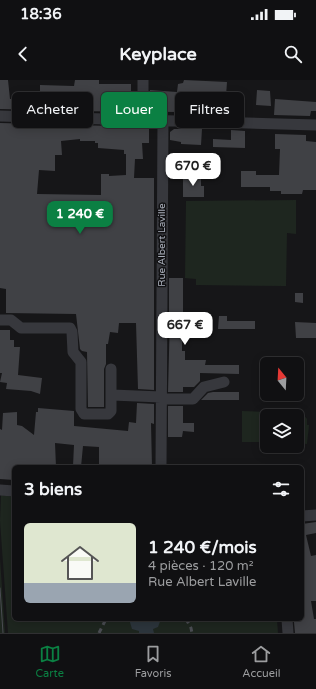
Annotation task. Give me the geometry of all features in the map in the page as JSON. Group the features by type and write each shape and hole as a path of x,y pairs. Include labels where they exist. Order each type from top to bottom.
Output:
{"street":[{"path":"143,80 143,92"},
{"path":"0,116 101,116"},
{"path":"167,120 316,125"},
{"name":"Rue Albert Laville","path":"161,465 163,128"},
{"path":"0,320 11,320 21,328 70,328 72,332 73,352 81,362 81,409 84,414 108,414 111,411 112,369"},
{"path":"112,396 193,399 204,387 224,382"},
{"path":"0,490 12,491"},
{"path":"304,516 316,515"},
{"path":"287,621 288,633"}],"shaded area":[{"path":"296,200 296,234 287,233 286,286 196,285 196,279 185,278 186,201"},
{"path":"242,411 260,412 260,442 242,442"},
{"path":"304,415 307,419 307,425 309,425 307,444 304,444"},
{"path":"1,495 12,497 12,621 277,621 278,633 8,633 0,521"},
{"path":"0,558 5,633 0,633"},
{"path":"130,621 160,621 158,627 153,629 154,633 139,633 139,631 132,629"}],"building":[{"path":"0,80 8,80 10,99 12,99 12,109 0,109"},
{"path":"75,80 99,80 99,84 131,84 131,92 101,92 101,111 93,111 93,92 40,92 40,85 74,86"},
{"path":"184,80 227,82 226,92 177,92 178,84 183,83"},
{"path":"150,90 177,92 175,92 175,112 167,112 167,92 150,92"},
{"path":"257,90 270,91 271,106 256,105"},
{"path":"275,99 316,102 316,111 311,111 310,116 274,115"},
{"path":"0,123 12,123 12,128 93,128 93,125 101,126 101,128 149,128 149,143 142,143 143,159 135,159 134,178 154,178 154,390 138,389 136,323 119,323 118,333 110,332 108,344 106,344 106,364 104,369 104,407 88,407 87,352 80,349 76,314 6,313 6,289 0,288","holes":["80,139 80,141 95,141 95,143 98,143 98,148 124,150 124,154 126,154 126,175 109,176 109,174 101,174 101,195 37,194 39,170 55,171 55,155 62,155 61,141"]},
{"path":"174,129 202,129 201,145 181,144 181,142 170,140 170,132"},
{"path":"231,130 245,131 245,148 213,147 213,139 231,140"},
{"path":"275,134 306,135 306,141 316,142 316,190 303,190 302,194 281,194 281,191 270,191 270,187 241,187 241,171 256,171 256,175 279,175 280,149 275,149"},
{"path":"201,175 201,186 204,186 204,197 183,197 183,176"},
{"path":"169,278 183,278 183,315 192,315 192,330 182,330 182,351 185,351 185,360 206,360 205,365 239,365 239,374 200,373 200,381 194,387 183,387 183,392 168,392 170,314"},
{"path":"295,293 303,293 303,303 295,302"},
{"path":"219,316 227,316 227,321 255,321 255,329 218,329"},
{"path":"295,322 316,323 316,338 296,338"},
{"path":"0,330 10,330 10,340 14,340 14,347 20,347 18,375 42,378 40,394 31,391 6,389 7,383 0,382 2,373 0,373"},
{"path":"239,392 239,400 201,400 208,393"},
{"path":"137,403 154,404 154,424 151,423 152,465 99,465 99,447 83,446 81,465 73,465 74,445 55,443 56,465 12,465 12,480 0,479 0,429 2,430 3,413 17,412 17,425 22,426 34,435 36,412 38,412 38,408 74,411 74,426 128,431 129,422 136,423"},
{"path":"168,406 183,406 183,423 194,423 194,432 183,431 182,437 168,437"},
{"path":"316,522 316,533 306,535 311,556 316,555 316,601 311,601 314,619 316,619 316,633 295,633 294,622 304,621 304,524"}],"tram line":[{"path":"0,588 3,633"}],"railway":[{"path":"99,633 105,621"},
{"path":"187,621 192,633"}]}
